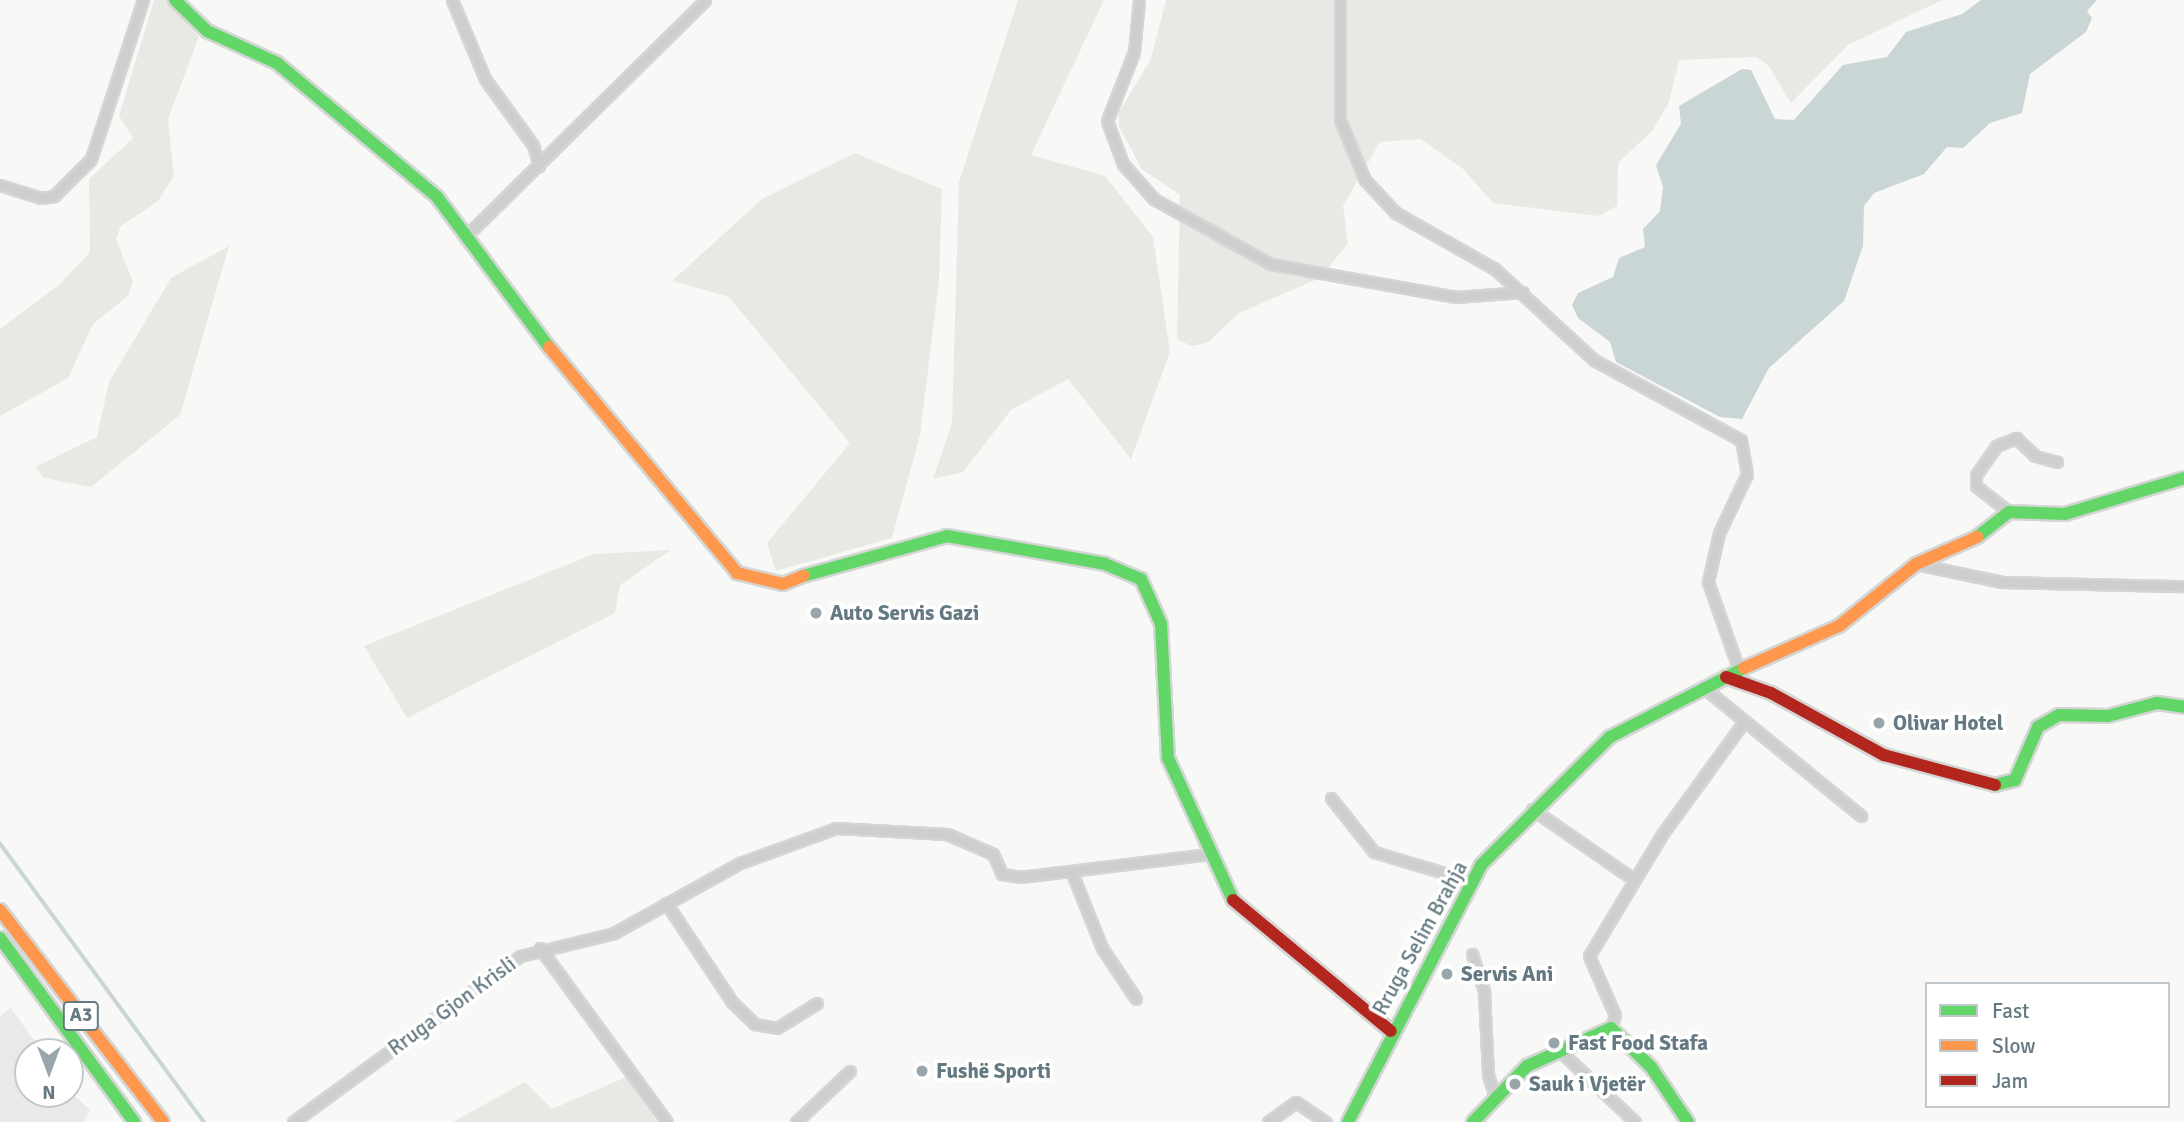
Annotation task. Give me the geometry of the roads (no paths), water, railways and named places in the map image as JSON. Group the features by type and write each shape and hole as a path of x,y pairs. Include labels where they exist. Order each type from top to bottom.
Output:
{"main road":[{"path":"175,0 207,31 267,56 437,197 465,237 737,573 783,584 904,544 965,539 1105,564 1141,579 1161,624 1167,758 1210,854 1242,914 1391,1031"},
{"path":"2009,512 2065,514 2184,478"},
{"name":"Rruga Selim Brahja","path":"1348,1122 1391,1031 1471,881 1532,809 1610,737 1703,687 1839,626 1916,564 1977,537 2009,512"},
{"path":"1726,677 1771,693 1884,755 1996,785 2015,780 2038,727 2059,715 2108,716 2157,703 2184,708"},
{"name":"A3","path":"0,909 163,1122"},
{"name":"A3","path":"0,938 134,1122"},
{"path":"1473,1122 1527,1066 1611,1028 1651,1067 1688,1122"}],"street":[{"path":"0,185 41,198 54,196 91,159 143,0"},
{"path":"452,0 485,79 533,145 539,166"},
{"path":"465,237 705,0"},
{"path":"1139,0 1134,52 1107,121 1123,164 1154,199 1271,264 1456,297 1523,292"},
{"path":"1340,0 1340,120 1357,169 1396,213 1472,253 1523,292 1562,337 1594,360 1741,440 1747,474 1719,533 1708,582 1739,670"},
{"path":"2009,512 1976,486 1976,475 1996,446 2016,438 2035,456 2057,461"},
{"path":"1916,564 2003,582 2184,586"},
{"path":"1703,687 1743,723 1827,783 1861,816"},
{"path":"1611,1028 1615,1015 1589,956 1633,879 1743,723"},
{"path":"1331,798 1374,852 1471,881"},
{"path":"1532,809 1633,879"},
{"path":"540,948 604,936 740,863 836,828 923,830 993,854 1002,874 1072,873 1210,854"},
{"path":"1072,873 1102,948 1136,999"},
{"path":"666,903 732,1002 755,1024 777,1028 817,1003"},
{"name":"Rruga Gjon Krisli","path":"293,1122 508,964 540,948 667,1122"},
{"path":"1472,954 1484,992 1488,1075 1495,1097"},
{"path":"1560,1051 1635,1122"},
{"path":"796,1122 850,1070"},
{"path":"1268,1122 1296,1102 1326,1122"}],"waterway":[{"path":"0,843 204,1122"}],"place":[{"name":"Auto Servis Gazi","path":"816,613"},
{"name":"Olivar Hotel","path":"1879,723"},
{"name":"Servis Ani","path":"1447,974"},
{"name":"Fast Food Stafa","path":"1554,1043"},
{"name":"Fushë Sporti","path":"922,1071"},
{"name":"Sauk i Vjetër","path":"1515,1084"}]}
